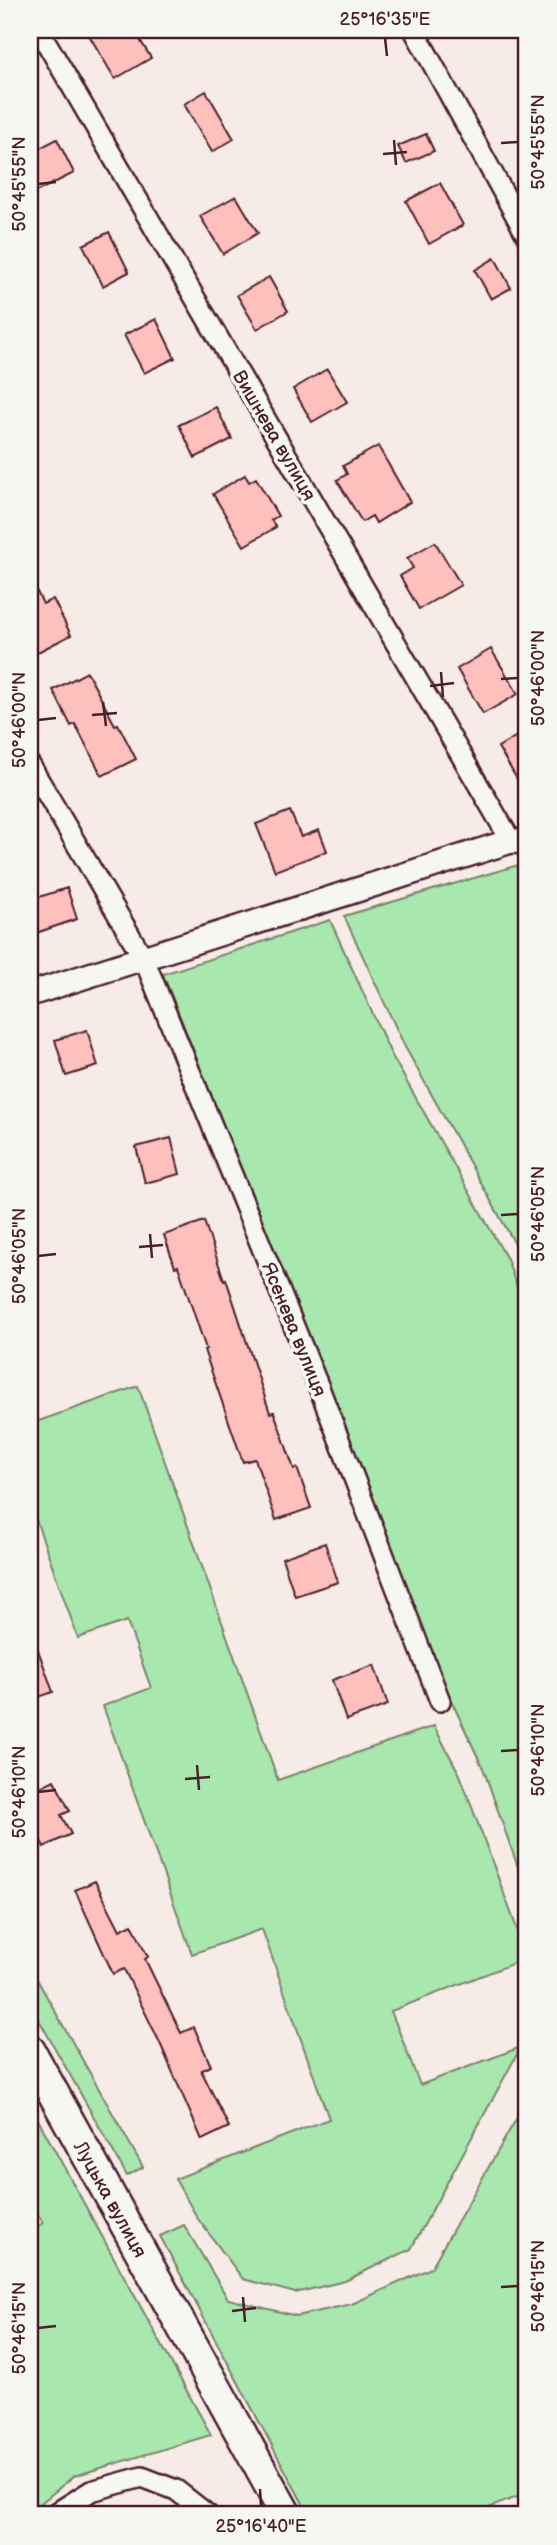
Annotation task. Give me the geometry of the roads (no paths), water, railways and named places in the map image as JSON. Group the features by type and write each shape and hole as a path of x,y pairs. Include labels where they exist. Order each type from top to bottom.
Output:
{"main road":[{"name":"Луцька вулиця","path":"30,2051 286,2515"}],"street":[{"name":"Вишнева вулиця","path":"39,30 519,841"},
{"path":"414,30 527,236"},
{"name":"Ясенева вулиця","path":"30,765 144,959 320,1390 440,1701"},
{"path":"30,994 327,898 519,841"},
{"path":"53,2515 91,2491 142,2477 176,2490 208,2515"}]}
